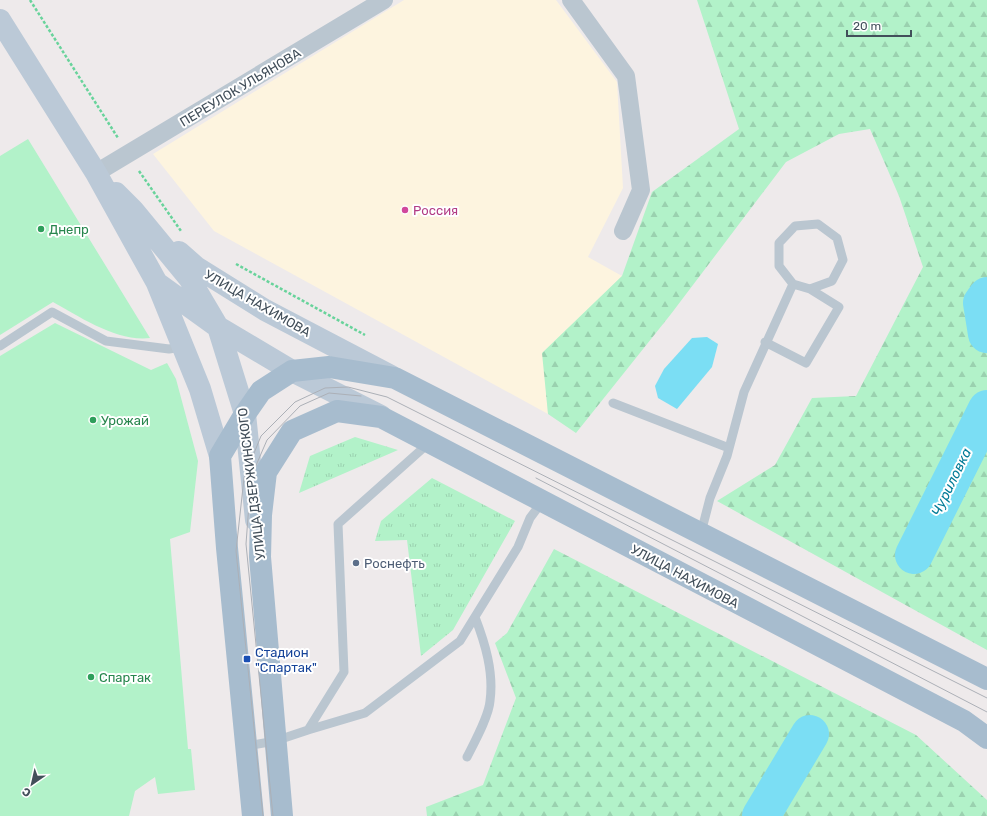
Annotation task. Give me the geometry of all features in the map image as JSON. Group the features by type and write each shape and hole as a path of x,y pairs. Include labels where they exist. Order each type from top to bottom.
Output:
{"main road":[{"name":"УЛИЦА ДЗЕРЖИНСКОГО","path":"0,20 96,173 157,283 200,389 220,456 227,548 253,816"},
{"name":"УЛИЦА ДЗЕРЖИНСКОГО","path":"96,173 133,210 189,278 218,327 245,414 260,557 282,816"},
{"name":"УЛИЦА НАХИМОВА","path":"133,210 196,267 265,310 395,378 987,679"},
{"name":"УЛИЦА НАХИМОВА","path":"157,283 218,327 292,371 381,416 964,721 987,738"},
{"name":"УЛИЦА НАХИМОВА","path":"220,456 245,414 261,391 292,371 329,367 395,378"},
{"name":"УЛИЦА НАХИМОВА","path":"260,557 261,515 266,472 292,431 337,411 381,416"}],"street":[{"name":"ПЕРЕУЛОК УЛЬЯНОВА","path":"96,173 384,0"},
{"path":"571,0 626,76 641,190 623,231"}],"lane":[{"path":"765,342 806,363 839,307 810,289 793,284 779,266 780,243 795,226 818,224 837,238 843,260 832,281 810,289"},
{"path":"701,534 710,498 729,448 744,392 765,342 793,284"},
{"path":"0,346 52,312 106,341 169,349 183,347"},
{"path":"613,403 729,448"},
{"path":"308,730 344,672 338,524 430,442"},
{"path":"247,746 275,741 365,713 460,641 518,547 530,518 542,501"},
{"path":"467,757 476,739 490,701 486,648 475,616"}],"path":[{"path":"30,0 128,154 184,235"},
{"path":"233,262 365,336"}],"shaded area":[{"name":"Россия","path":"404,0 556,0 617,82 623,188 588,257 622,276 543,353 548,414 214,231 153,154"}],"green space":[{"path":"697,0 987,0 987,650 717,501 775,465 812,398 856,396 923,267 899,196 870,129 839,134 786,162 671,314 576,433 548,414 542,353 622,276 652,192 739,129"},
{"name":"Днепр","path":"28,139 150,338 137,338 112,332 87,321 53,302 0,335 0,156"},
{"path":"55,323 151,370 167,363 176,379 198,461 190,532 170,539 188,749 191,749 195,790 158,794 155,777 135,791 129,816 0,816 0,356"},
{"path":"355,437 398,450 299,493 310,456"},
{"path":"432,478 515,521 453,630 421,656 407,540 375,541 381,521"},
{"path":"554,549 916,735 987,800 987,816 427,816 426,807 483,785 516,698 495,643 507,633"}],"water":[{"path":"707,337 718,344 712,367 677,409 658,398 655,386 664,369 692,338"}],"waterway":[{"name":"Чуриловка","path":"987,296 982,303 987,334"},
{"name":"Чуриловка","path":"914,555 987,409"},
{"name":"Чуриловка","path":"761,816 810,734"}],"tram line":[{"path":"263,816 236,551 244,478 261,436 295,402 325,388 348,387 387,397 987,698"},
{"path":"273,816 246,544 251,477 267,440 300,406 329,393 361,396"},
{"path":"536,478 987,712"}],"place":[{"name":"Россия","path":"405,210"},
{"name":"Днепр","path":"41,229"},
{"name":"Урожай","path":"93,420"},
{"name":"Роснефть","path":"356,563"},
{"name":"Стадион \"Спартак\"","path":"247,659"},
{"name":"Спартак","path":"91,677"}]}
